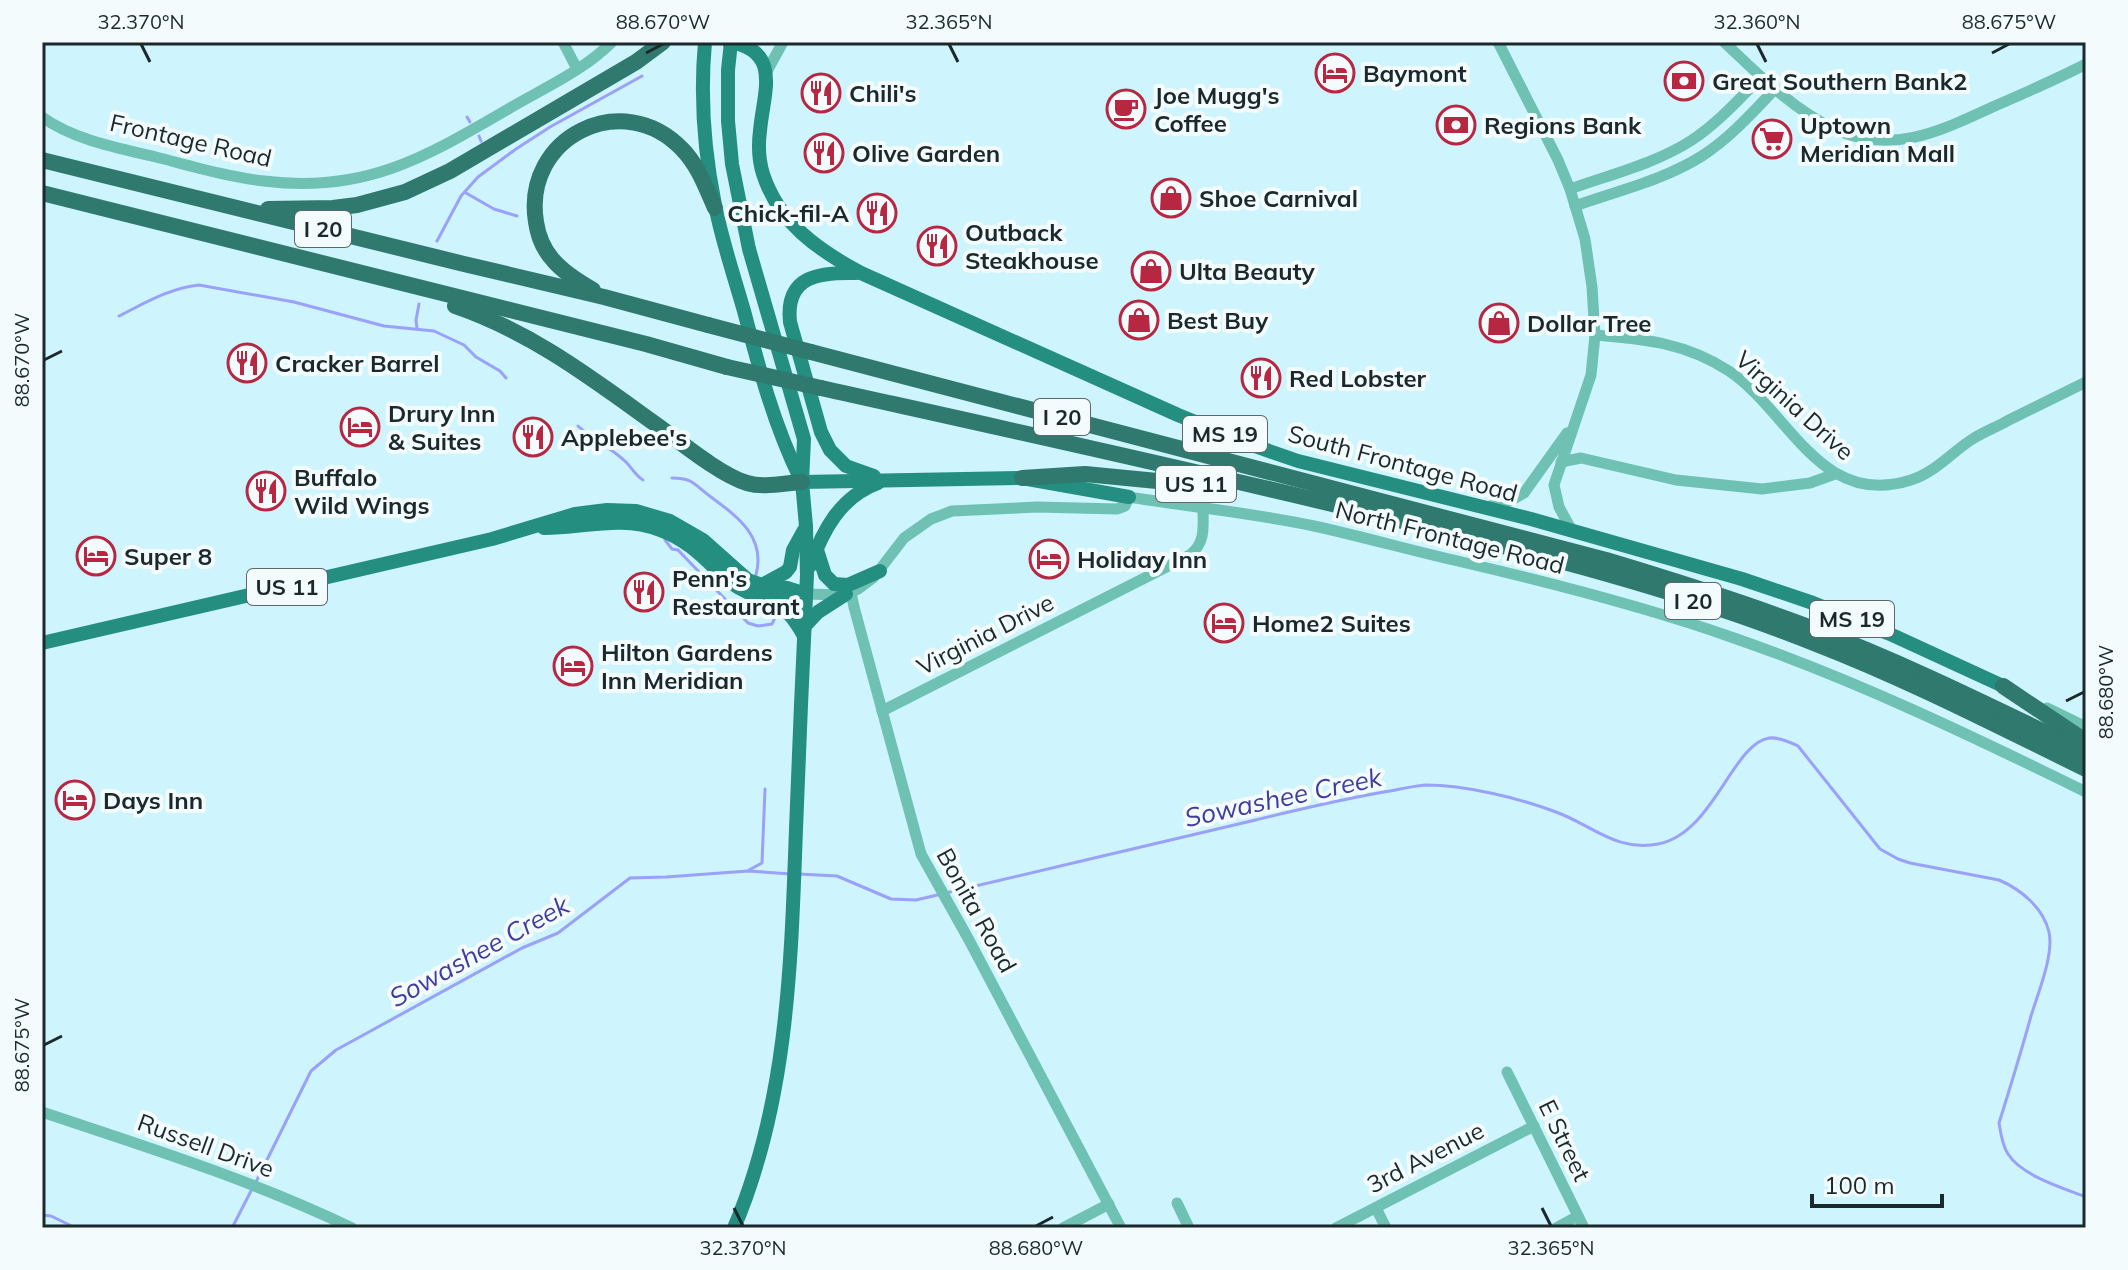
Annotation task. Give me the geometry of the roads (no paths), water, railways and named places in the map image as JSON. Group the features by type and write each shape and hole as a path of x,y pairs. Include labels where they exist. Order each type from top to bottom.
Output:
{"highway":[{"path":"249,210 333,208 405,192 463,163 636,62 663,42"},
{"path":"604,297 568,274 553,260 537,228 534,212 538,178 555,150 567,138 611,121 627,121 654,128 671,138 684,151 704,182 715,208"},
{"name":"I 20","path":"42,160 604,297 1591,556 1815,629 1944,684 2086,752"},
{"name":"I 20","path":"42,193 727,367 1280,491 1604,573 1712,606 1814,643 2086,769"},
{"path":"418,287 433,298 475,313 547,348 702,458 738,479 758,485 802,482"},
{"name":"US 11","path":"1022,478 1062,474 1111,475 1257,492 1280,491"},
{"name":"MS 19","path":"2003,686 2086,742"}],"main road":[{"path":"705,42 702,107 715,208 770,402 784,445 802,482"},
{"path":"766,73 754,51 731,42 728,121 735,183 752,260 804,439 802,482 807,575"},
{"name":"South Frontage Road","path":"766,73 767,91 759,149 770,191 789,221 808,241 861,273 1249,444 1298,461 1571,529 1712,569 1813,603 1890,634 2003,686"},
{"path":"861,273 825,273 805,280 793,296 789,314 821,432 830,450 839,461 854,470 885,479"},
{"path":"1022,478 1129,497"},
{"name":"US 11","path":"806,594 807,575 822,536 857,492 885,479 1022,478"},
{"path":"802,482 885,479"},
{"name":"US 11","path":"42,643 492,539 591,511 648,513 670,521 690,531 715,550 762,591"},
{"path":"806,520 825,575 834,584 848,585 880,571"},
{"path":"762,591 790,567 793,550 806,520"},
{"path":"734,1228 761,1151 776,1086 786,1015 792,929 806,594 787,598 762,591"},
{"path":"762,591 787,611 804,632"},
{"path":"804,632 818,612 848,593"}],"street":[{"path":"563,42 577,69"},
{"name":"Frontage Road","path":"42,117 62,129 91,139 261,181 331,182 372,175 442,148 577,69 612,42"},
{"path":"766,73 783,42"},
{"path":"1498,42 1558,160 1585,239 1595,335 1591,375 1554,485 1561,512 1571,529"},
{"path":"1724,42 1775,89 1811,115 1855,136 1893,141 1917,138 1943,129 2086,64"},
{"path":"1570,189 1648,161 1689,142 1720,119 1761,77"},
{"path":"1575,206 1672,172 1701,157 1733,132 1775,89"},
{"name":"Virginia Drive","path":"1595,335 1641,338 1700,355 1729,372 1754,393 1812,456 1835,474 1848,481 1880,486 1913,479 1934,468 1973,438 2086,382"},
{"path":"1485,507 1510,501 1524,493 1574,423"},
{"path":"1561,462 1581,458 1676,480 1762,489 1810,483 1835,474"},
{"name":"North Frontage Road","path":"848,593 864,586 880,571 908,535 931,519 952,511 1037,507 1117,509 1125,506 1129,497 1312,526 1542,581 1663,614 1774,652 1946,724 2086,792"},
{"name":"Virginia Drive","path":"882,711 1190,555 1203,538 1203,509"},
{"path":"806,594 848,593"},
{"name":"Bonita Road","path":"848,593 921,854 1121,1228"},
{"name":"South Frontage Road","path":"2003,686 2086,727"},
{"name":"E Street","path":"1507,1072 1581,1222"},
{"name":"Russell Drive","path":"42,1112 295,1201 352,1228"},
{"name":"3rd Avenue","path":"1336,1228 1534,1126"},
{"path":"1177,1203 1189,1228"},
{"path":"1063,1228 1109,1204"},
{"path":"1376,1208 1386,1228"},
{"path":"1556,1228 1581,1222"}],"waterway":[{"path":"437,241 461,196 478,177 550,127 642,76"},
{"path":"467,117 470,122"},
{"path":"479,136 481,141"},
{"path":"466,193 494,209 517,216"},
{"path":"119,316 168,293 199,285 294,302 384,326 434,331 464,345 506,378"},
{"path":"417,328 419,304"},
{"path":"578,426 621,457 643,480"},
{"path":"672,478 693,483 740,520 757,550 756,575"},
{"path":"665,540 748,623 758,626 772,624 778,611"},
{"name":"Sowashee Creek","path":"799,874 837,876 891,899 916,900 1315,806 1426,785 1458,787 1509,797 1569,817 1617,841 1658,844 1677,837 1694,824 1756,744 1769,738 1780,739 1798,746 1880,849 1910,863 1999,880 2015,888 2042,915 2050,941 2047,963 1999,1123 2004,1147 2014,1162 2044,1180 2086,1197"},
{"path":"749,870 762,863 765,789"},
{"name":"Sowashee Creek","path":"256,1182 311,1071 336,1050 522,948 558,933 630,878 748,871 791,874"},
{"name":"Sowashee Creek","path":"232,1228 252,1189"},
{"name":"Sowashee Creek","path":"42,1215 76,1228"}],"place":[{"name":"Baymont","path":"1335,73"},
{"name":"Great Southern Bank2","path":"1684,81"},
{"name":"Chili's","path":"821,93"},
{"name":"Joe Mugg's Coffee","path":"1126,109"},
{"name":"Regions Bank","path":"1456,125"},
{"name":"Uptown Meridian Mall","path":"1772,139"},
{"name":"Olive Garden","path":"824,153"},
{"name":"Shoe Carnival","path":"1171,198"},
{"name":"Chick-fil-A","path":"877,213"},
{"name":"Outback Steakhouse","path":"937,246"},
{"name":"Ulta Beauty","path":"1151,271"},
{"name":"Best Buy","path":"1139,320"},
{"name":"Dollar Tree","path":"1499,323"},
{"name":"Cracker Barrel","path":"247,363"},
{"name":"Red Lobster","path":"1261,378"},
{"name":"Drury Inn & Suites","path":"360,427"},
{"name":"Applebee's","path":"533,437"},
{"name":"Buffalo Wild Wings","path":"266,491"},
{"name":"Super 8","path":"96,556"},
{"name":"Holiday Inn","path":"1049,559"},
{"name":"Penn's Restaurant","path":"644,592"},
{"name":"Home2 Suites","path":"1224,623"},
{"name":"Hilton Gardens Inn Meridian","path":"573,666"},
{"name":"Days Inn","path":"75,800"}]}
